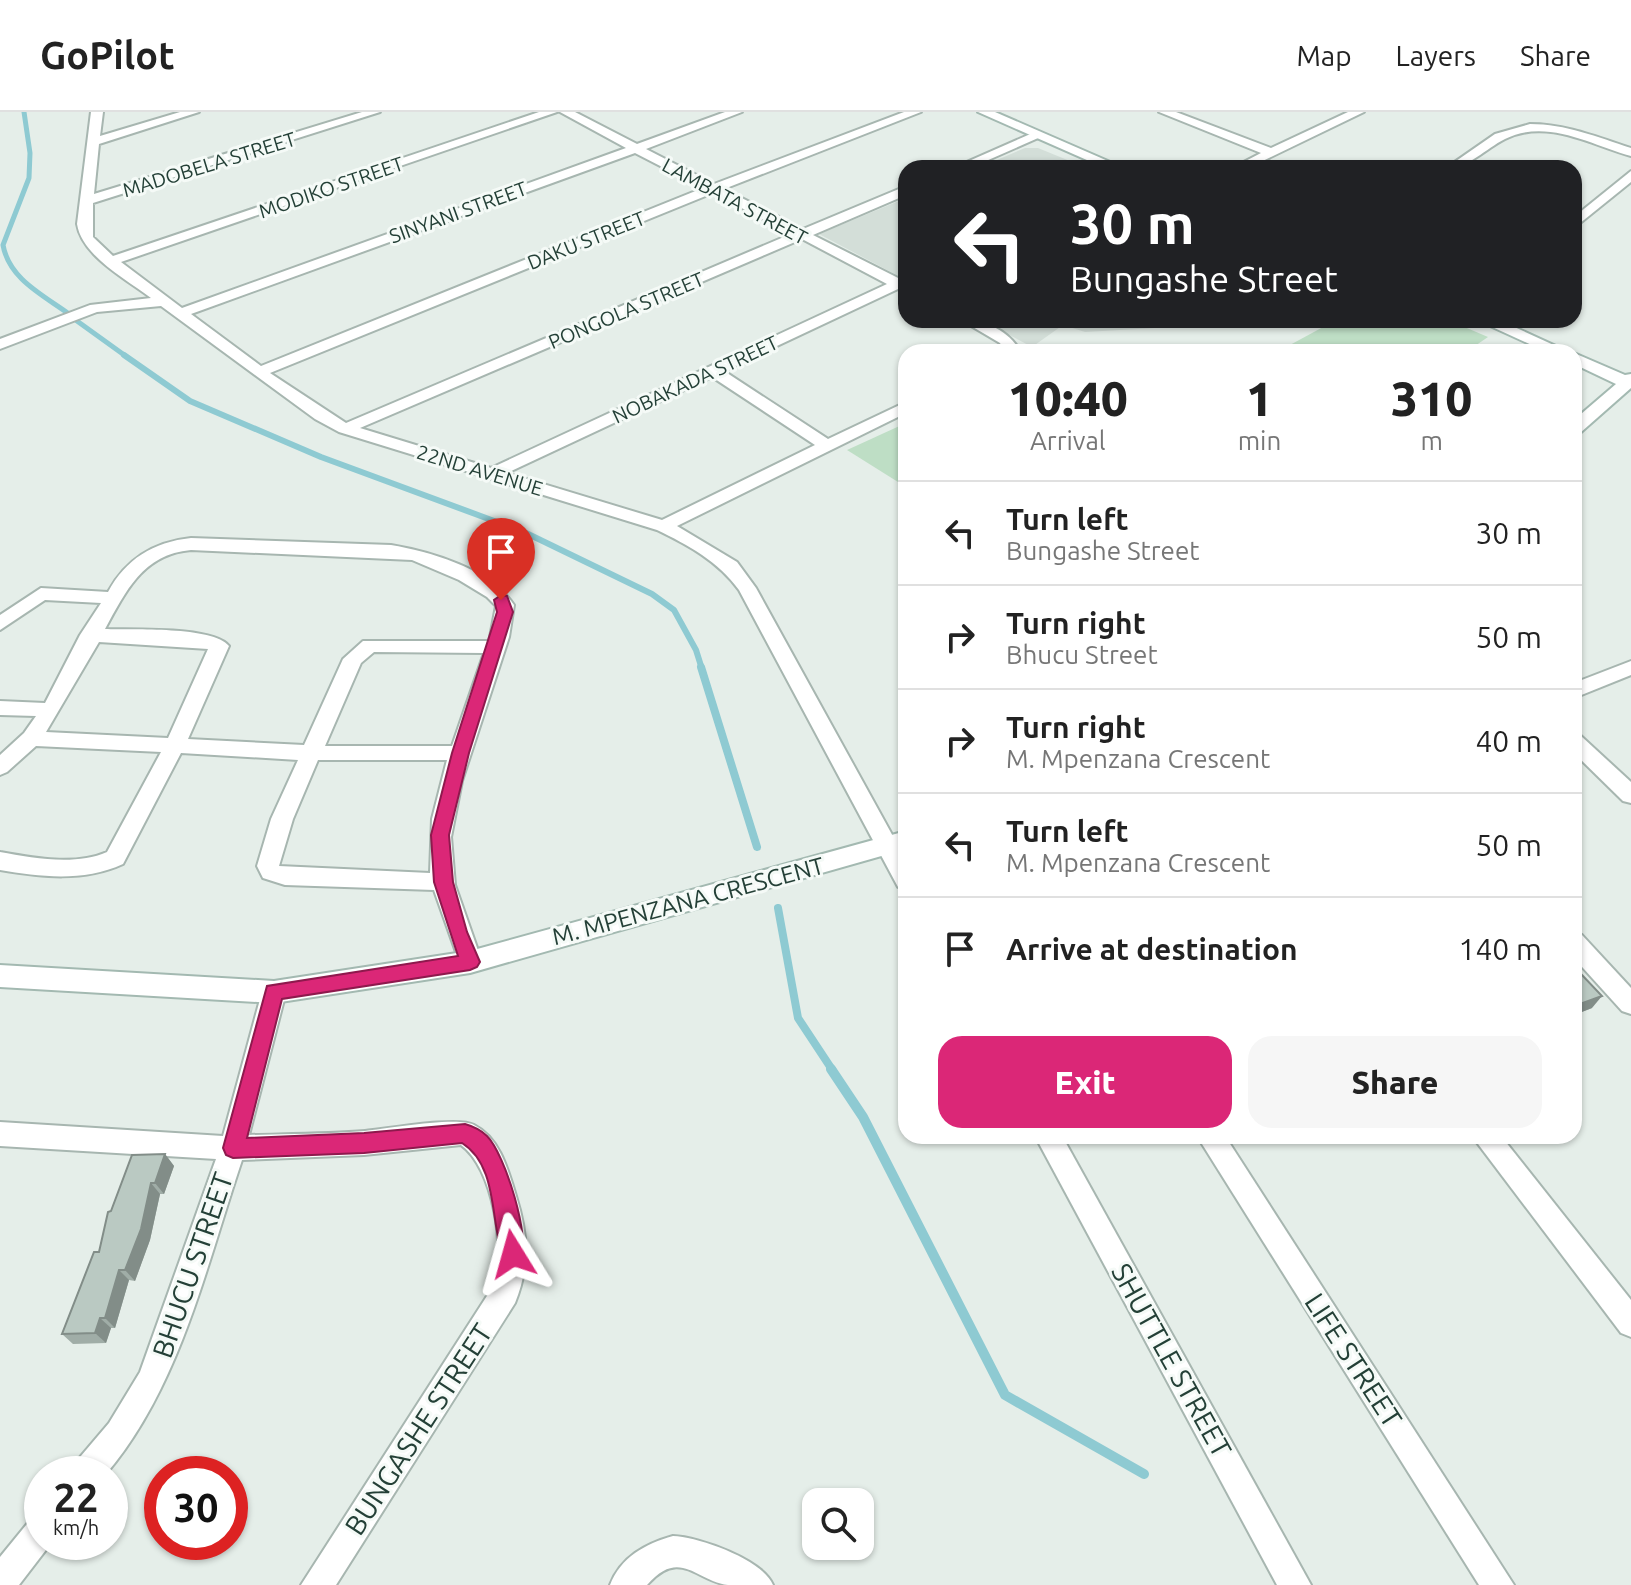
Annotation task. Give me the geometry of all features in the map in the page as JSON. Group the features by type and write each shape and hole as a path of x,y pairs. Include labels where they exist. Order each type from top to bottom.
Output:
{"main road":[{"path":"984,112 1098,160"},
{"path":"1504,328 1542,344"},
{"path":"1582,361 1630,382 1582,422"},
{"name":"M. MPENZANA CRESCENT","path":"0,976 274,992 470,962 896,844"}],"street":[{"name":"22ND AVENUE","path":"97,112 84,224 86,238 111,261 110,290 165,301 259,372 321,416 345,429 663,526 731,566 747,588 896,844"},
{"path":"95,141 193,112"},
{"name":"MADOBELA STREET","path":"89,200 374,112"},
{"name":"MODIKO STREET","path":"111,261 551,112"},
{"name":"LAMBATA STREET","path":"566,112 898,284"},
{"name":"SINYANI STREET","path":"181,313 736,112"},
{"name":"DAKU STREET","path":"259,372 712,189 915,112"},
{"path":"1165,112 1271,152"},
{"path":"1254,160 1358,112"},
{"path":"1464,160 1502,136 1531,128 1563,131 1631,152"},
{"path":"978,160 1039,135"},
{"path":"1582,217 1631,175"},
{"name":"PONGOLA STREET","path":"345,429 898,193"},
{"name":"NOBAKADA STREET","path":"492,474 898,288"},
{"path":"0,344 110,290 165,301"},
{"path":"983,328 1008,344"},
{"path":"713,371 826,445"},
{"path":"663,526 898,411"},
{"path":"0,767 31,738 51,710 111,598 140,562 172,547 191,544 391,551 440,563 501,600 505,612 461,753 440,835 444,882 457,932 470,962"},
{"path":"0,624 41,594 111,598"},
{"path":"0,861 29,866 75,866 99,865 115,858 174,747 219,646 205,640 90,635"},
{"path":"444,882 285,876 271,872 268,866 282,819 353,659 360,651 379,645 495,647"},
{"path":"1582,688 1631,668"},
{"path":"0,708 51,710"},
{"path":"31,738 312,753 461,753"},
{"path":"1582,749 1631,795"},
{"path":"1582,951 1631,1004"},
{"name":"BHUCU STREET","path":"101,1456 120,1434 152,1380 233,1148 274,992"},
{"name":"BUNGASHE STREET","path":"0,1134 233,1148 364,1143 465,1133 478,1142 489,1157 512,1234 512,1273 505,1293 317,1585"},
{"name":"SHUTTLE STREET","path":"1052,1144 1295,1585"},
{"name":"LIFE STREET","path":"1215,1144 1498,1585"},
{"path":"1491,1144 1631,1323"},
{"path":"626,1585 639,1568 653,1557 682,1550 757,1585"},
{"path":"0,1583 24,1553"}],"shaded area":[{"path":"1025,148 1038,148 1067,160 997,160"},
{"path":"898,201 898,276 819,234"},
{"path":"996,328 1059,328 1036,344 1026,344"},
{"path":"1072,328 1155,328 1085,332"}],"green space":[{"path":"1321,328 1467,328 1488,337 1478,344 1292,344"},
{"path":"898,427 898,482 847,450"}],"building":[{"path":"1582,975 1602,996 1582,1003"},
{"path":"165,1154 155,1183 151,1183 141,1229 125,1270 119,1270 105,1318 100,1318 95,1333 62,1334 94,1252 99,1252 108,1212 132,1155"}],"waterway":[{"path":"24,112 30,153 29,178 3,245 6,257 20,277 69,314"},
{"path":"77,321 127,357"},
{"path":"124,355 190,401 321,457 524,532 652,594 674,610 696,650 702,669"},
{"path":"701,667 757,847"},
{"path":"778,908 798,1018 833,1071"},
{"path":"831,1069 863,1117 1005,1395 1144,1474"}],"route":[{"path":"501,600 505,612 461,753 440,835 444,882 457,932 470,962 274,992 233,1148 364,1143 465,1133 478,1142 489,1157 508,1215 513,1254"}]}
